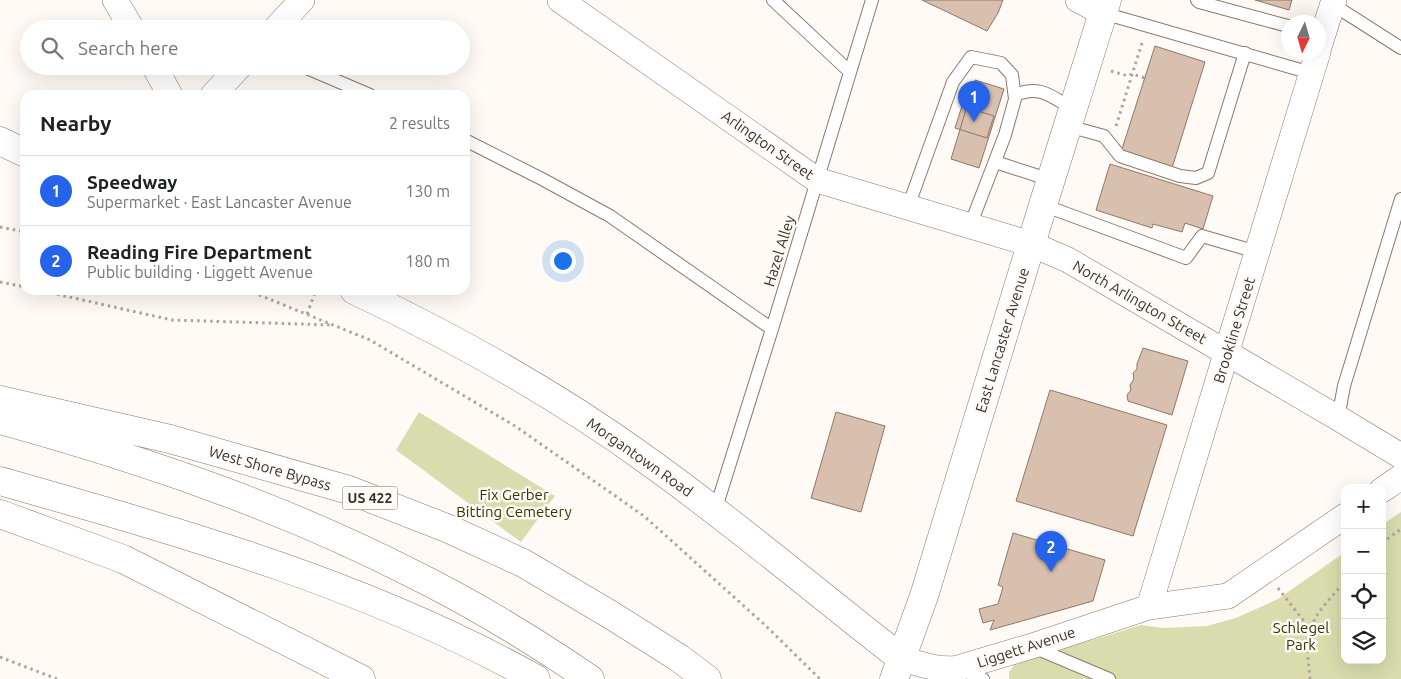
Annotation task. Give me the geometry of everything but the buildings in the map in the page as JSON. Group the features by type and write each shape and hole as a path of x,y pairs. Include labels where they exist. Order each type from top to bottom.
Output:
{"main road":[{"name":"East Lancaster Avenue","path":"898,669 924,596 1105,6"},
{"path":"0,141 20,151"},
{"name":"Morgantown Road","path":"364,295 445,335 547,394 648,460 768,551 851,620 898,669"},
{"name":"West Shore Bypass","path":"0,400 189,444 349,490 449,528 531,568 680,658 707,679"},
{"path":"0,420 154,466 310,525 412,573 462,600 507,626 590,679"},
{"path":"0,481 199,539 324,582 417,619 464,641 536,679"},
{"path":"0,514 122,559 361,679"}],"street":[{"path":"115,0 127,20"},
{"path":"283,20 302,0"},
{"name":"Arlington Street","path":"560,0 818,180 1031,244"},
{"path":"1078,0 1105,6"},
{"name":"Brookline Street","path":"1326,24 1333,2"},
{"name":"Brookline Street","path":"1149,607 1315,60"},
{"path":"159,75 167,90"},
{"path":"218,90 232,75"},
{"name":"North Arlington Street","path":"1031,244 1068,260 1401,456"},
{"path":"1386,487 1401,477"},
{"name":"Liggett Avenue","path":"898,669 937,668 947,670 958,668 1032,646 1149,607 1228,596 1266,572 1341,519"}],"lane":[{"path":"773,0 850,72"},
{"name":"Hazel Alley","path":"715,511 872,0"},
{"path":"1196,0 1281,24"},
{"path":"1333,2 1401,48"},
{"path":"1105,6 1245,53 1281,51"},
{"path":"1015,94 1025,90 1038,90 1071,118 1104,136 1120,156 1180,176 1196,178 1208,173 1245,53"},
{"path":"908,207 953,82 970,57 1001,63 1012,75 1016,99 1005,135 970,226"},
{"path":"323,75 358,90"},
{"path":"470,143 610,216 772,329"},
{"path":"995,162 1051,180"},
{"path":"1338,418 1344,386 1401,199"},
{"path":"1043,205 1186,258 1202,236 1257,252"},
{"path":"1032,646 1110,679"},
{"path":"958,668 983,679"}],"path":[{"path":"1114,135 1142,43"},
{"path":"1111,71 1145,78"},
{"path":"0,227 20,231"},
{"path":"0,282 20,286"},
{"path":"60,295 172,320 336,326"},
{"path":"260,295 370,340 515,426 644,516 765,625 820,679"},
{"path":"307,314 314,295"},
{"path":"1386,540 1401,529"},
{"path":"1266,572 1310,629"},
{"path":"1310,679 1308,653 1310,629 1324,605 1341,586"},
{"path":"0,656 57,679"}],"green space":[{"name":"Fix Gerber Bitting Cemetery","path":"419,412 555,496 521,542 396,450"},
{"name":"Schlegel Park","path":"1401,512 1401,679 1009,679 1009,672 1017,661 1141,625 1163,628 1207,626 1236,618 1278,599 1341,555 1341,664 1386,664 1386,522"}],"place":[{"name":"Speedway","path":"974,122"},
{"name":"Reading Fire Department","path":"1051,572"}]}
